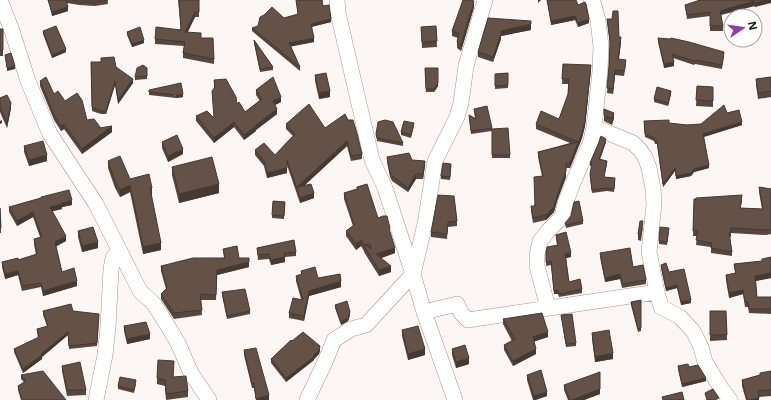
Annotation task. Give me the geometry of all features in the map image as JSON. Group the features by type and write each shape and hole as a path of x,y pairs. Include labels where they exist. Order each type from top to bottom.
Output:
{"street":[{"path":"0,0 11,28 28,82 50,134 96,204 140,291 154,304 166,323 178,343 191,374 208,399"},
{"path":"338,0 338,13 372,160 385,188 424,312 455,400"},
{"path":"307,400 334,340 351,329 366,325 413,274 425,224 435,161 457,117 461,103 466,66 485,0"},
{"path":"548,308 537,266 537,255 540,241 562,218 572,183 591,141 594,127 601,46 598,21 592,0"},
{"path":"594,127 633,143 645,157 649,168 654,204 649,252 656,292 661,307 680,317 693,331 701,347 705,362 730,400"},
{"path":"96,400 105,355 111,269 113,258 119,249"},
{"path":"424,312 457,304 461,313 468,320 656,292"}],"building":[{"path":"48,0 66,0 68,7 52,12"},
{"path":"72,0 107,0 108,1 79,2"},
{"path":"179,0 199,0 199,12 195,12 185,32 201,33 201,38 213,38 214,59 183,53 185,42 155,39 156,27 181,30"},
{"path":"296,0 322,0 323,6 329,5 331,19 311,24 314,38 289,43 300,67 252,28 258,26 260,17 272,7 284,18 298,14"},
{"path":"463,0 474,1 461,45 457,42 459,33 452,31"},
{"path":"547,0 576,0 578,5 585,2 589,19 578,23 575,16 551,21"},
{"path":"700,0 767,0 755,3 754,1 730,8 723,8 723,10 720,11 723,26 710,26 710,12 687,15 685,5"},
{"path":"613,11 618,11 619,37 621,37 618,59 626,60 624,71 615,70 613,89 607,88 610,41 607,19 612,19"},
{"path":"488,18 531,21 531,24 501,31 493,57 478,52"},
{"path":"56,26 66,49 52,55 43,31"},
{"path":"436,26 437,41 422,42 421,27"},
{"path":"140,27 144,40 132,44 127,32"},
{"path":"0,29 3,29 3,50 0,50"},
{"path":"658,38 671,38 724,52 722,65 694,61 672,54 674,62 664,64"},
{"path":"254,40 273,67 260,69"},
{"path":"11,53 15,66 7,68 5,55"},
{"path":"114,57 116,67 133,79 118,100 115,81 106,111 101,111 92,107 91,62 101,62 101,58"},
{"path":"563,64 591,65 585,121 582,133 570,163 566,163 566,171 554,207 546,215 533,218 531,206 535,206 534,177 543,176 538,152 578,142 536,124 541,111 559,119 568,94 569,79 562,79"},
{"path":"143,65 147,68 147,76 135,77 137,68"},
{"path":"425,68 438,68 438,83 434,89 426,89"},
{"path":"326,73 330,91 319,93 315,75"},
{"path":"508,73 508,85 495,86 495,74"},
{"path":"46,77 54,94 58,91 65,101 77,93 82,100 87,120 94,119 100,127 99,128 112,126 82,149 64,124 61,126 54,115 40,81"},
{"path":"273,77 281,97 273,101 277,109 244,135 234,122 214,138 196,116 207,111 214,118 212,91 215,87 214,80 226,79 236,97 237,104 239,102 245,112 262,99 256,90"},
{"path":"771,77 771,91 758,93 756,79"},
{"path":"181,83 183,94 176,95 149,92 149,90"},
{"path":"697,86 713,87 713,101 696,100"},
{"path":"657,87 671,91 668,103 654,99"},
{"path":"7,95 11,103 7,123 0,107 0,98"},
{"path":"309,104 325,128 345,114 348,120 353,120 362,154 351,156 347,141 297,187 311,184 314,193 300,198 287,160 287,168 267,173 264,161 255,150 264,143 275,155 295,134 286,124"},
{"path":"724,105 727,113 739,110 742,122 703,134 709,165 694,169 691,173 676,176 675,168 663,184 657,141 645,134 644,121 669,120 669,123 687,125 701,124"},
{"path":"487,106 492,128 471,131 469,115 476,119 474,109"},
{"path":"604,109 614,113 612,119 604,115"},
{"path":"385,120 393,122 403,143 377,138 376,134 378,122"},
{"path":"404,121 414,123 411,135 401,132"},
{"path":"508,128 510,155 492,155 492,129"},
{"path":"177,135 183,149 168,156 162,142"},
{"path":"601,136 606,139 599,159 607,161 604,177 615,178 614,189 607,188 592,190 590,174 592,163 590,163"},
{"path":"43,141 47,155 29,160 24,146"},
{"path":"409,153 412,160 425,161 423,174 416,174 408,188 392,176 387,157"},
{"path":"120,156 130,179 149,174 152,188 150,188 161,243 143,247 130,185 120,190 108,161"},
{"path":"212,157 219,184 179,194 172,167"},
{"path":"443,163 451,164 450,177 441,176"},
{"path":"367,184 378,218 387,216 389,229 395,248 376,254 391,266 379,270 364,246 366,245 371,249 370,244 364,245 361,240 356,244 346,231 354,225 344,193"},
{"path":"759,187 771,189 771,229 731,228 731,232 729,233 732,252 711,248 712,243 696,240 698,231 693,231 694,199 742,195 740,208 763,209"},
{"path":"69,190 72,200 50,207 66,236 55,242 62,272 74,268 77,281 43,291 41,283 22,286 18,271 5,274 2,262 18,258 18,260 37,254 34,239 42,237 33,212 17,221 9,207"},
{"path":"438,195 454,196 457,221 448,222 447,234 431,232"},
{"path":"273,201 285,202 284,216 272,215"},
{"path":"579,201 583,221 566,225 565,223 571,216 574,202"},
{"path":"640,221 643,221 641,235 638,234"},
{"path":"93,227 98,242 82,246 78,231"},
{"path":"660,227 669,228 667,242 659,241"},
{"path":"566,232 571,253 565,254 569,282 580,279 582,289 559,294 558,290 554,291 551,261 546,262 546,252 547,247 558,245 556,235"},
{"path":"294,240 296,252 284,253 285,257 271,260 269,254 258,255 257,248"},
{"path":"237,246 239,258 249,258 249,262 217,270 216,295 200,294 202,310 174,313 161,294 167,288 161,266 193,258 225,258 223,249"},
{"path":"630,248 633,267 643,265 646,280 622,284 620,274 605,278 600,253"},
{"path":"771,257 771,273 755,276 757,297 771,297 771,309 749,309 748,302 745,302 743,290 729,293 726,275 736,273 734,264 762,261 762,259"},
{"path":"666,263 669,272 684,269 691,300 681,302 677,285 666,288 661,265"},
{"path":"315,267 318,278 340,274 341,281 309,291 304,316 289,313 293,298 303,300 296,276 302,274 301,271"},
{"path":"245,289 250,311 227,316 222,292"},
{"path":"641,300 641,328 638,329 631,302"},
{"path":"347,301 350,312 348,318 341,322 335,305"},
{"path":"71,304 73,311 99,314 97,343 69,346 68,332 41,354 42,355 23,369 14,349 39,337 37,329 48,326 43,311"},
{"path":"710,311 726,311 727,335 710,335"},
{"path":"542,313 548,332 533,337 536,349 513,361 504,345 515,339 503,319"},
{"path":"572,314 576,343 566,344 561,315"},
{"path":"146,322 150,334 127,339 124,326"},
{"path":"418,326 425,349 408,354 402,330"},
{"path":"609,330 613,353 595,357 592,333"},
{"path":"303,332 320,346 319,350 313,356 314,357 286,378 271,359 291,340 292,341"},
{"path":"465,345 469,358 456,362 452,349"},
{"path":"256,348 269,395 256,399 254,383 252,384 244,350"},
{"path":"158,360 174,361 173,377 186,376 188,391 166,394 165,380 157,378"},
{"path":"80,362 86,390 67,390 62,366"},
{"path":"688,364 689,367 698,365 706,378 682,384 678,366"},
{"path":"541,370 547,392 534,396 527,375"},
{"path":"43,371 66,400 22,400 18,386 26,381 21,375"},
{"path":"771,371 771,390 758,391 759,398 747,400 742,380 760,375 760,373"},
{"path":"600,372 600,389 570,400 564,385"},
{"path":"120,377 136,380 134,390 118,386"},
{"path":"713,389 719,398 715,400 707,400 705,393"},
{"path":"682,392 684,400 663,400 662,397"}]}
